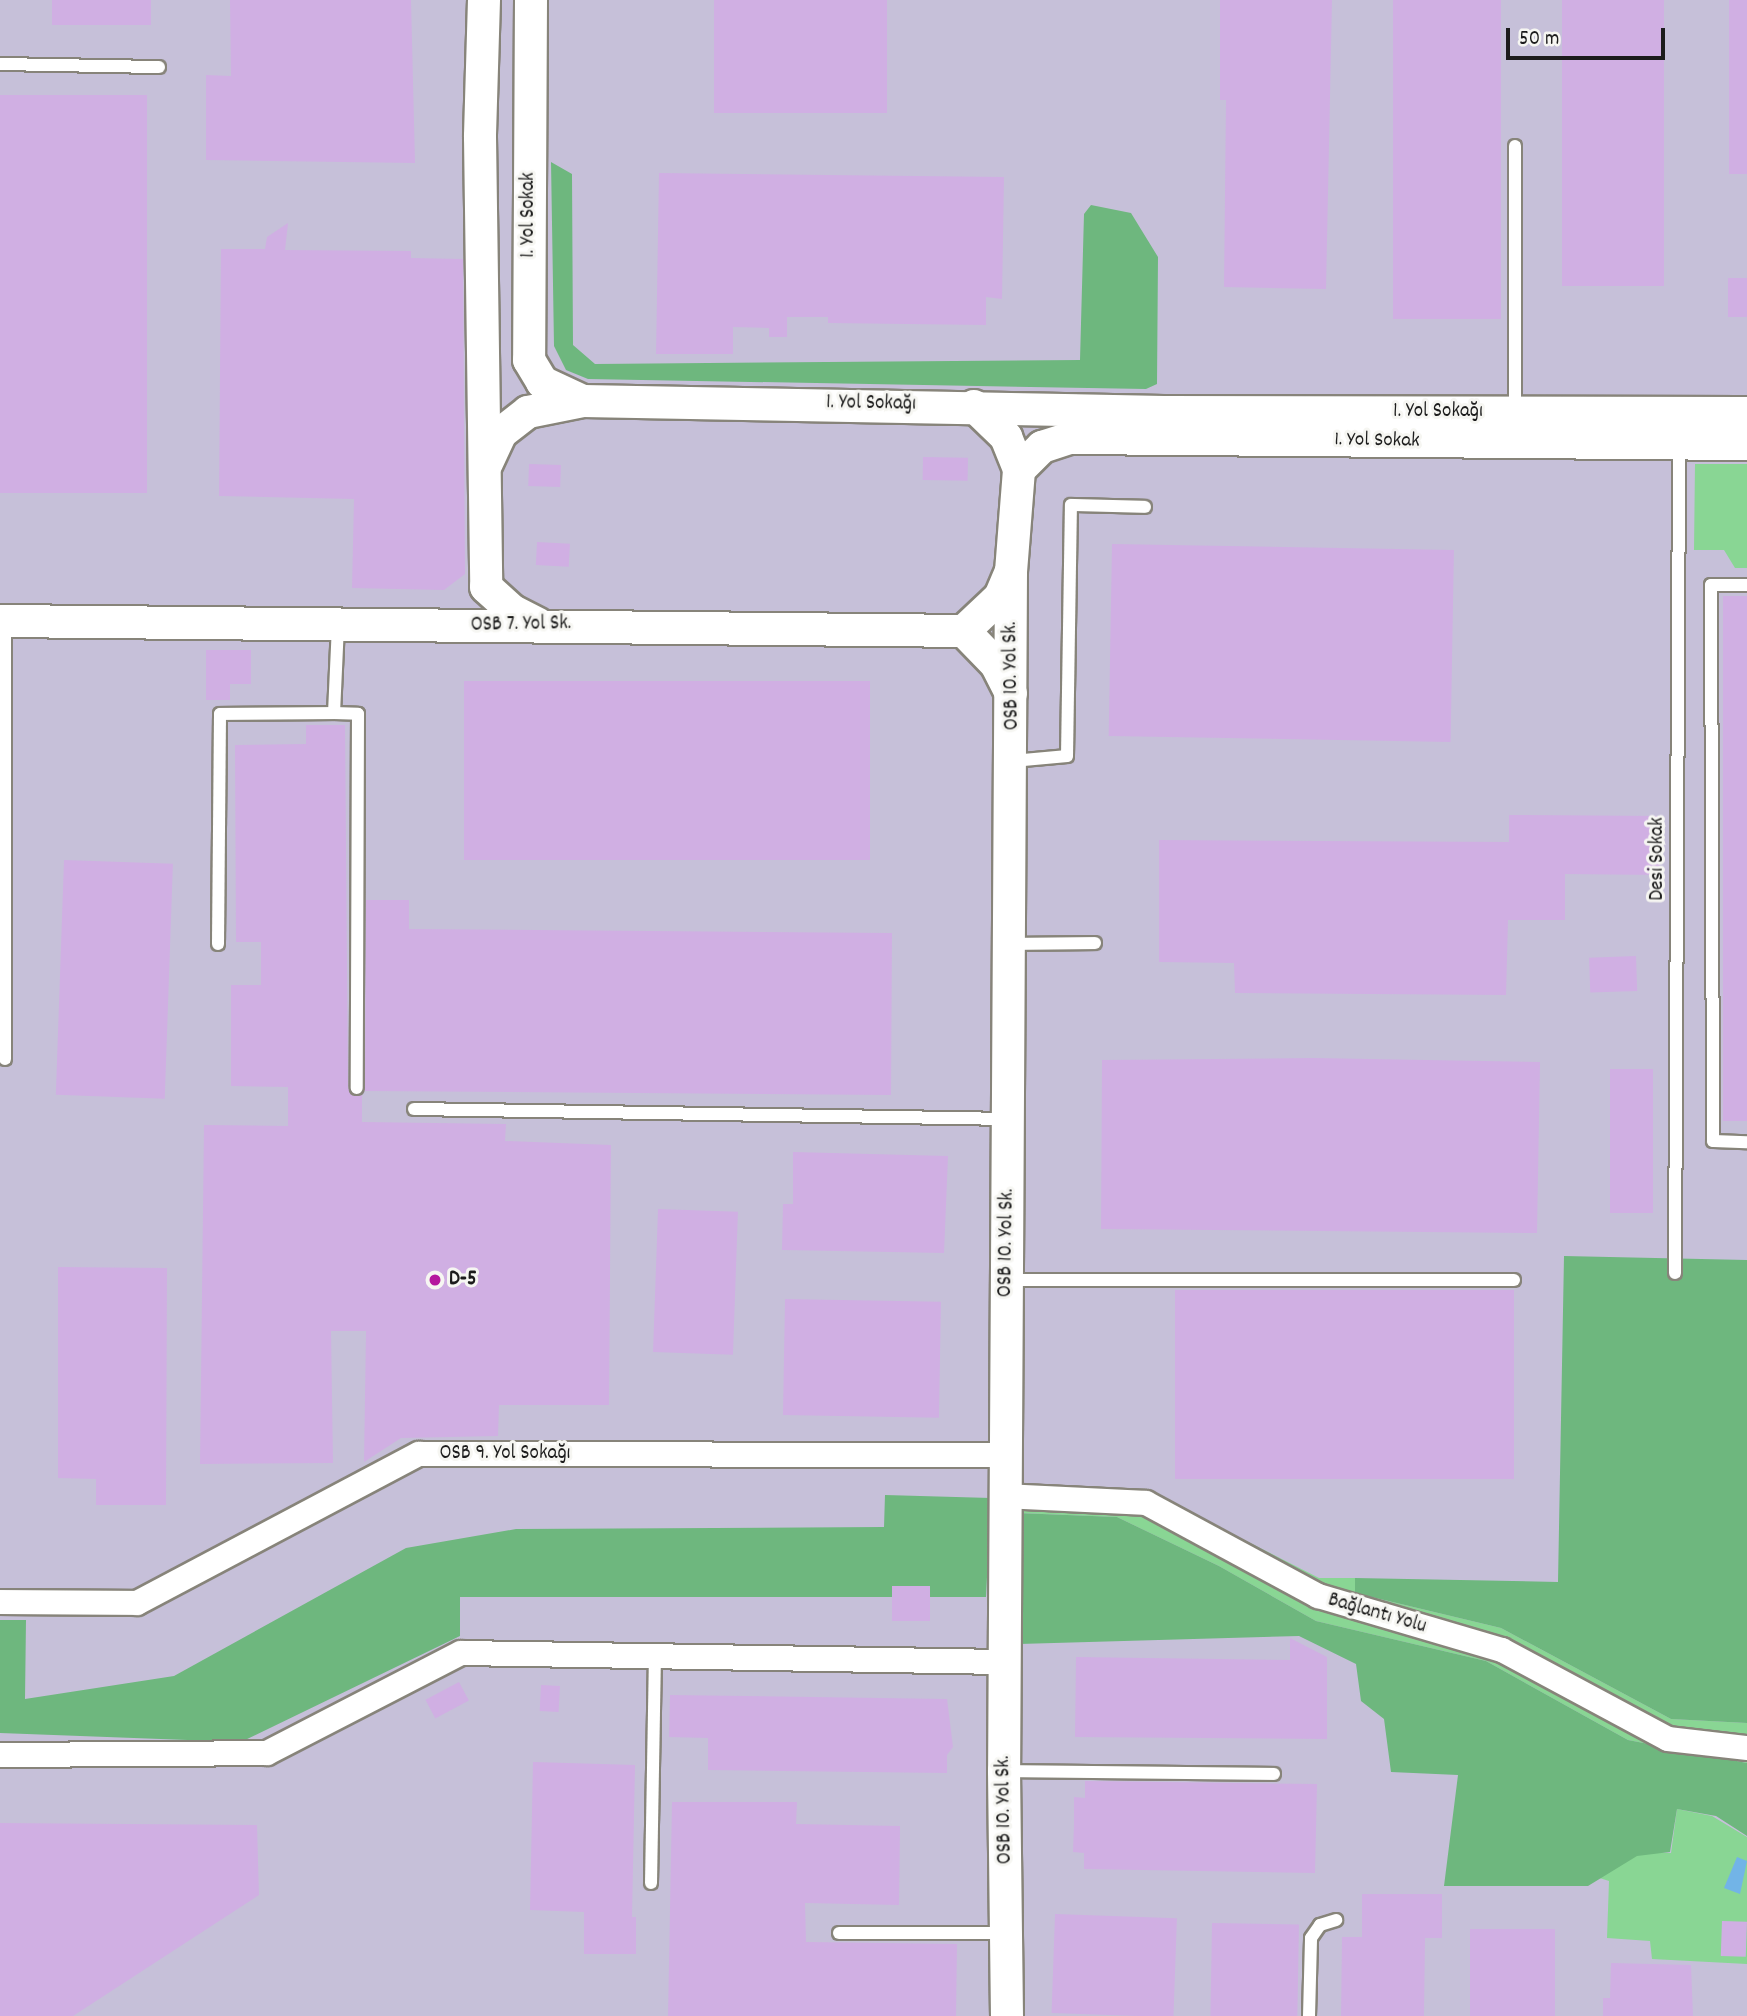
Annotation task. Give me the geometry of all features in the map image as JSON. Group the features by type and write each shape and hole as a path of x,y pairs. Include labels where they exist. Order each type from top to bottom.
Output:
{"street":[{"path":"448,626 463,615 486,587 487,463 480,137 484,0"},
{"name":"1. Yol Sokak","path":"531,0 529,360 542,382 583,401"},
{"name":"1. Yol Sokağı","path":"487,463 501,433 528,412 583,401 974,406 1164,426 1515,412 1747,413"},
{"path":"974,406 1006,437 1019,470"},
{"name":"1. Yol Sokak","path":"1019,470 1042,447 1069,438 1164,426 1747,444"},
{"name":"OSB 10. Yol Sk.","path":"1007,2016 1004,1771 1013,761 1011,572 1019,470"},
{"path":"1011,572 1000,597 964,631 996,664 1012,696"},
{"path":"486,587 513,611 538,624"},
{"name":"OSB 7. Yol Sk.","path":"3,621 448,626 538,624 964,631"},
{"name":"OSB 9. Yol Sokağı","path":"0,1602 136,1603 419,1454 1005,1455"},
{"name":"Bağlantı Yolu","path":"1005,1496 1146,1503 1318,1596 1502,1650 1668,1740 1747,1748"},
{"path":"0,1755 268,1753 461,1653 1005,1662"}],"lane":[{"path":"0,64 159,67"},
{"path":"1515,146 1515,412"},
{"name":"Desi Sokak","path":"1675,1273 1679,444"},
{"path":"1013,761 1067,756 1071,505 1145,507"},
{"path":"1747,585 1711,585 1711,627 1713,1141 1747,1142"},
{"path":"3,621 5,1059"},
{"path":"334,713 338,625"},
{"path":"218,944 220,714 358,714 357,1088"},
{"path":"1011,943 1095,943"},
{"path":"414,1109 1009,1119"},
{"path":"1007,1280 1514,1280"},
{"path":"651,1884 655,1656"},
{"path":"1004,1771 1274,1774"},
{"path":"1308,2016 1311,1938 1320,1925 1336,1920"},
{"path":"839,1933 1007,1933"}],"shaded area":[{"path":"0,0 1747,0 1747,2016 0,2016"}],"green space":[{"path":"551,162 572,174 573,345 595,364 1080,360 1084,214 1091,205 1131,213 1158,257 1157,384 1146,389 588,379 566,370 554,346"},
{"path":"1695,464 1747,464 1747,568 1735,568 1724,550 1694,550"},
{"path":"1564,1256 1747,1260 1747,1723 1671,1719 1501,1628 1355,1593 1355,1578 1558,1582"},
{"path":"1035,1487 1146,1490 1319,1578 1355,1578 1355,1593 1501,1628 1671,1719 1747,1723 1747,1763 1628,1740 1486,1661 1316,1621 1219,1566 1117,1517 1019,1513"},
{"path":"885,1495 991,1498 986,1597 460,1597 460,1636 241,1742 0,1733 0,1620 26,1620 25,1699 174,1676 406,1548 516,1529 884,1527"},
{"path":"1017,1513 1117,1517 1219,1566 1316,1621 1486,1661 1628,1740 1747,1763 1747,1836 1716,1816 1677,1809 1670,1852 1637,1856 1588,1886 1444,1886 1458,1775 1391,1772 1384,1719 1361,1701 1356,1664 1299,1636 1019,1644"},
{"path":"1677,1809 1712,1816 1747,1837 1747,1964 1652,1959 1650,1941 1607,1938 1609,1881 1587,1874 1642,1852 1671,1853"}],"water":[{"path":"1737,1857 1747,1861 1740,1894 1724,1888"}],"building":[{"path":"52,0 151,0 151,25 52,25"},
{"path":"230,0 411,0 415,163 206,160 206,75 231,76"},
{"path":"714,0 887,0 887,113 714,113"},
{"path":"1220,0 1332,0 1326,289 1224,287 1226,100 1220,100"},
{"path":"1393,0 1501,0 1501,319 1393,319"},
{"path":"1562,0 1664,0 1664,286 1562,286"},
{"path":"1729,0 1747,0 1747,174 1729,174"},
{"path":"0,95 147,95 147,493 0,493"},
{"path":"659,173 1004,177 1002,299 986,297 986,325 828,323 828,317 787,317 787,337 769,337 769,328 733,327 733,354 656,354"},
{"path":"288,223 285,250 411,251 411,258 463,259 465,574 444,590 352,588 354,499 219,496 221,249 265,249 267,237"},
{"path":"1728,278 1747,278 1747,317 1728,317"},
{"path":"923,457 968,458 968,481 923,480"},
{"path":"529,464 561,465 560,487 528,486"},
{"path":"537,542 570,544 569,567 536,565"},
{"path":"1112,544 1454,550 1451,742 1109,736"},
{"path":"1723,596 1747,596 1747,1121 1723,1121"},
{"path":"206,650 251,650 251,684 230,684 230,700 206,700"},
{"path":"464,681 870,681 870,860 464,860"},
{"path":"306,725 345,725 348,1088 353,1096 362,1095 362,1122 506,1124 505,1141 611,1145 609,1405 499,1405 498,1436 401,1438 364,1462 366,1331 331,1331 333,1463 200,1464 204,1125 288,1126 288,1087 231,1086 231,985 261,985 261,942 236,942 235,745 306,744"},
{"path":"1509,815 1659,816 1660,875 1565,874 1565,920 1508,920 1506,995 1235,993 1234,963 1159,962 1159,840 1509,842"},
{"path":"64,860 173,864 165,1099 56,1095"},
{"path":"366,900 409,900 409,929 892,933 891,1095 365,1091"},
{"path":"1636,956 1637,991 1590,993 1589,958"},
{"path":"1313,1058 1540,1062 1537,1233 1101,1229 1102,1060"},
{"path":"1610,1069 1653,1069 1653,1213 1610,1213"},
{"path":"793,1152 948,1156 944,1253 782,1250 783,1204 793,1204"},
{"path":"658,1209 738,1212 733,1355 653,1352"},
{"path":"58,1267 167,1268 166,1505 96,1505 96,1479 58,1478"},
{"path":"1175,1290 1514,1290 1514,1479 1175,1479"},
{"path":"785,1299 941,1302 939,1418 783,1415"},
{"path":"892,1586 930,1586 930,1621 892,1621"},
{"path":"1290,1638 1327,1657 1327,1739 1075,1737 1076,1657 1290,1660"},
{"path":"459,1682 469,1701 435,1718 425,1700"},
{"path":"541,1685 560,1686 559,1712 540,1711"},
{"path":"670,1695 947,1699 953,1747 947,1755 947,1773 708,1770 708,1738 669,1737"},
{"path":"533,1762 635,1765 632,1917 636,1917 636,1954 584,1954 584,1912 530,1910"},
{"path":"1085,1781 1317,1784 1315,1873 1084,1869 1084,1853 1073,1852 1074,1797 1085,1798"},
{"path":"672,1802 797,1802 796,1824 900,1826 899,1905 805,1903 806,1942 957,1944 956,2016 668,2016"},
{"path":"0,1823 257,1825 259,1895 73,2016 0,2016"},
{"path":"1362,1894 1442,1894 1442,1938 1425,1938 1424,2016 1341,2016 1342,1937 1362,1937"},
{"path":"1055,1914 1177,1918 1174,2016 1052,2013"},
{"path":"1722,1921 1747,1922 1746,1957 1721,1956"},
{"path":"1212,1923 1299,1925 1297,2016 1210,2016"},
{"path":"1470,1929 1555,1929 1555,2016 1470,2016"},
{"path":"1611,1963 1691,1965 1693,2016 1603,2016 1603,1998 1610,1998"}],"place":[{"name":"D-5","path":"435,1280"}]}
